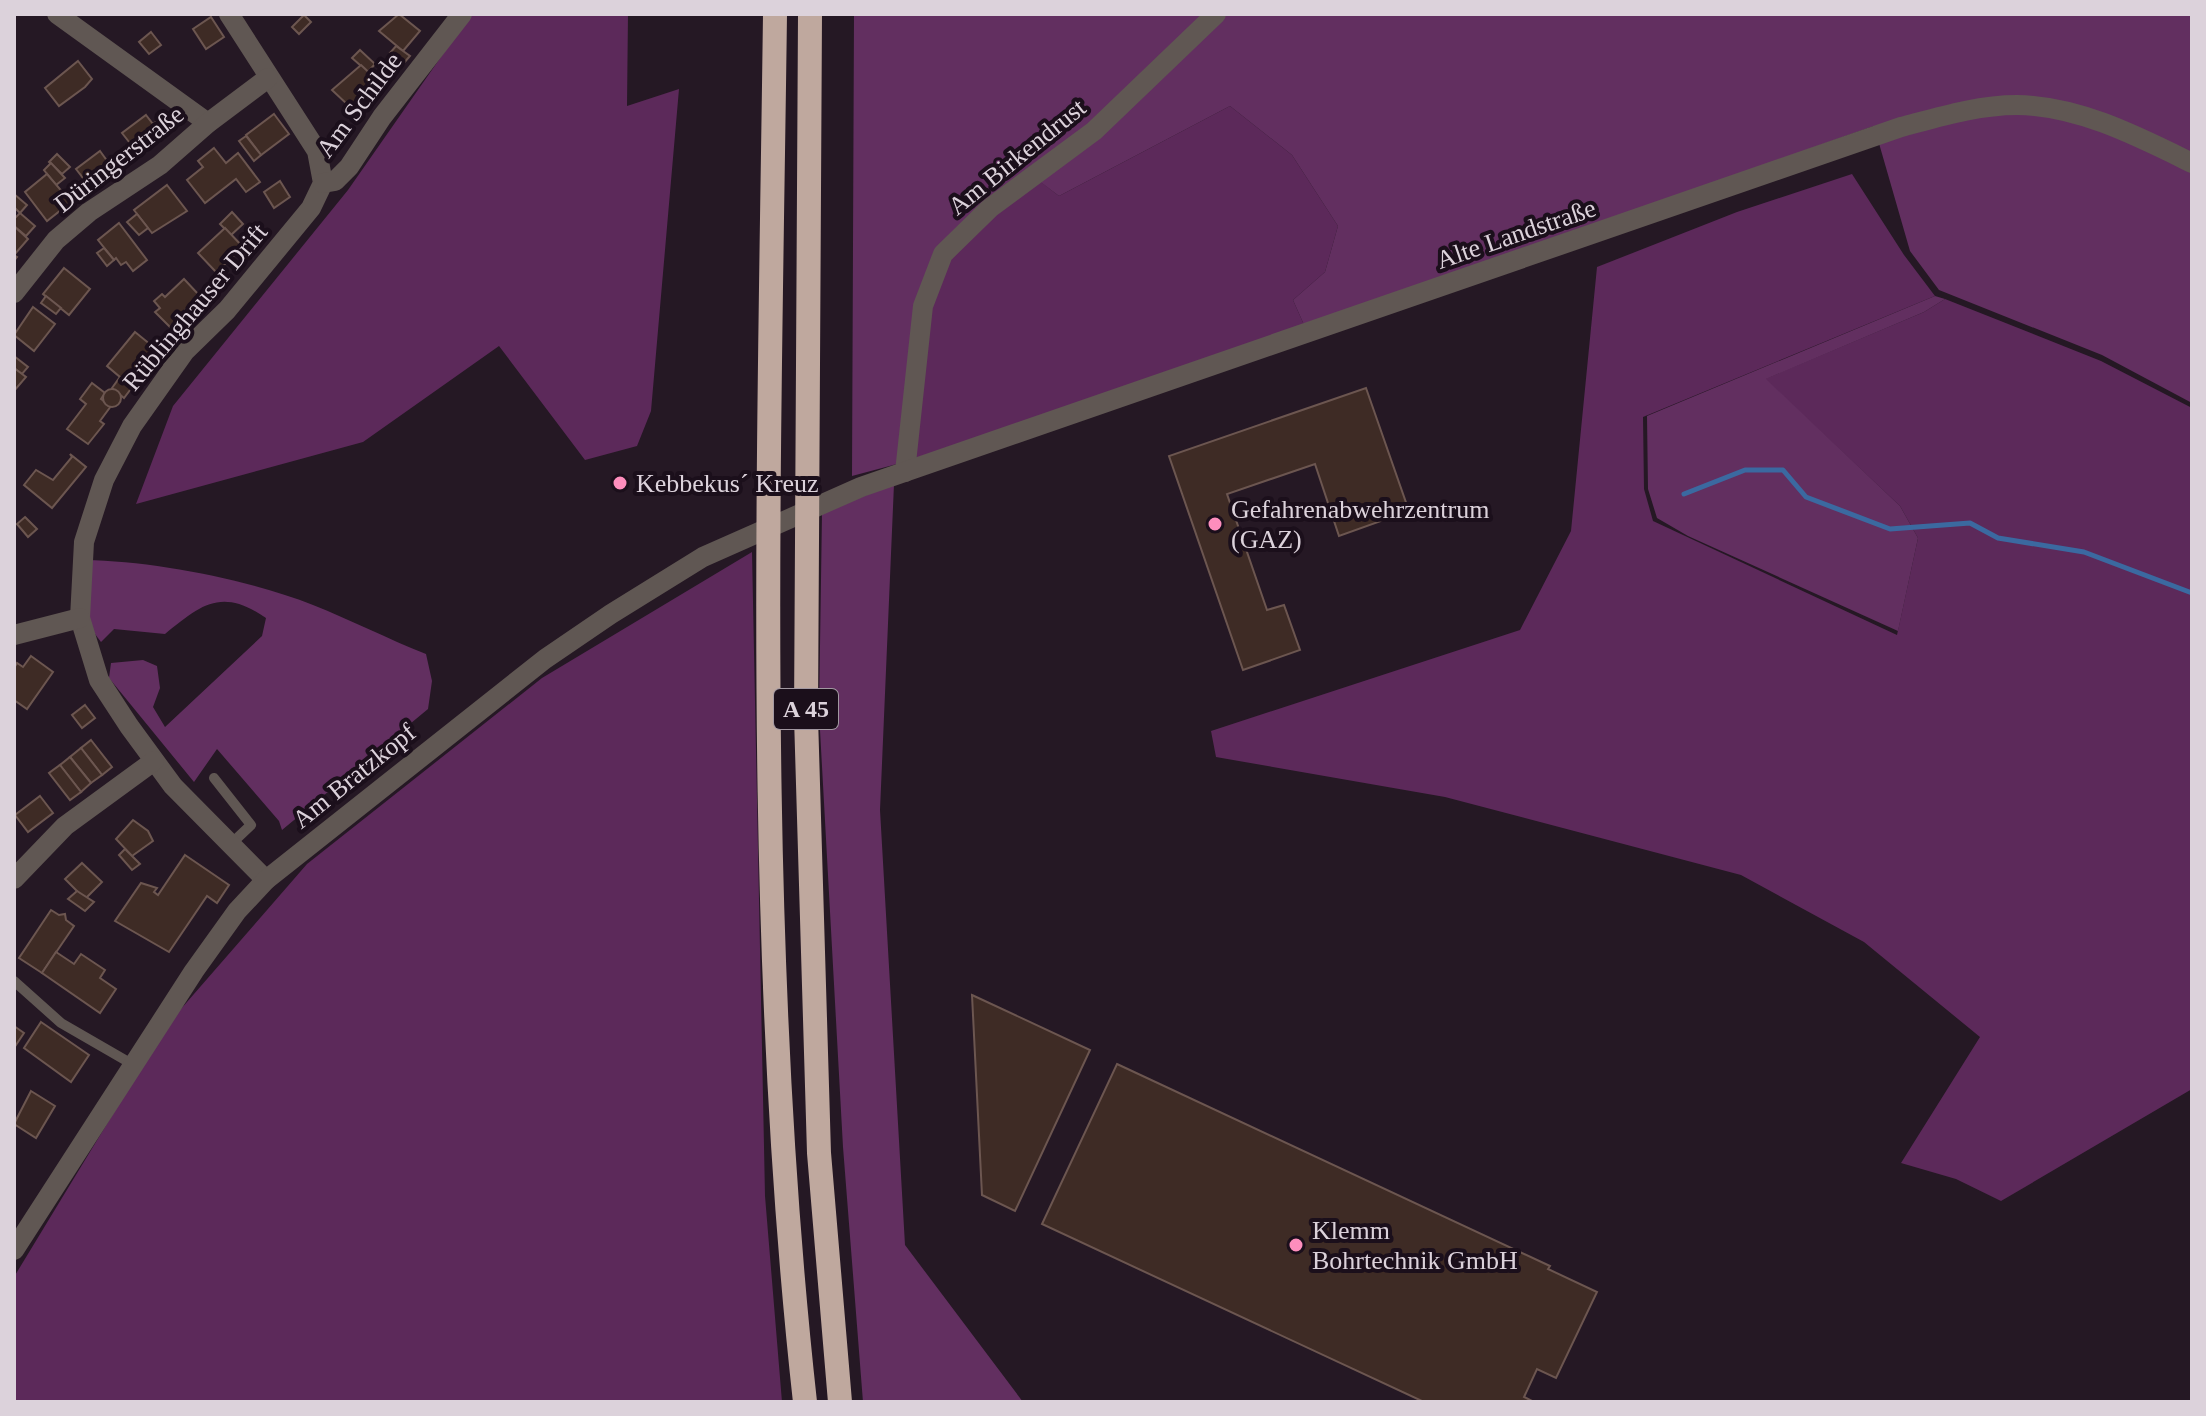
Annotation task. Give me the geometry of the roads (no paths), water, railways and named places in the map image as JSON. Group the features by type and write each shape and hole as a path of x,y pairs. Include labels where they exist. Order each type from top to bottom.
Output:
{"highway":[{"name":"A 45","path":"775,14 770,720 784,1155 805,1402"},
{"name":"A 45","path":"810,14 807,763 819,1138 840,1402"}],"street":[{"path":"57,14 208,123"},
{"path":"229,14 317,151 323,183"},
{"name":"Am Schilde","path":"323,183 335,181 349,167 382,117 462,14"},
{"name":"Am Birkendrust","path":"905,472 923,306 943,254 990,208 1094,131 1216,14"},
{"name":"Düringerstraße","path":"15,290 56,240 89,212 160,165 208,123 268,78"},
{"name":"Alte Landstraße","path":"861,487 1901,127 1939,117 2016,105 2043,108 2124,129 2192,163"},
{"name":"Rüblinghauser Drift","path":"266,880 232,843 196,812 154,761 99,680 80,618 79,582 87,531 104,480 132,426 185,351 227,310 304,217 323,183"},
{"name":"Am Bratzkopf","path":"14,1250 132,1064 237,911 266,880 545,659 703,557 861,487"},
{"path":"14,635 80,618"},
{"path":"14,879 65,826 154,761"}],"lane":[{"path":"214,778 251,825 232,843"},
{"path":"14,981 61,1023 132,1064"}],"waterway":[{"path":"1684,494 1745,470 1783,470 1806,497 1890,529 1970,523 1998,538 2084,552 2192,593"}],"place":[{"name":"Kebbekus´ Kreuz","path":"620,483"},
{"name":"Gefahrenabwehrzentrum (GAZ)","path":"1215,524"},
{"name":"Klemm Bohrtechnik GmbH","path":"1296,1245"}]}
